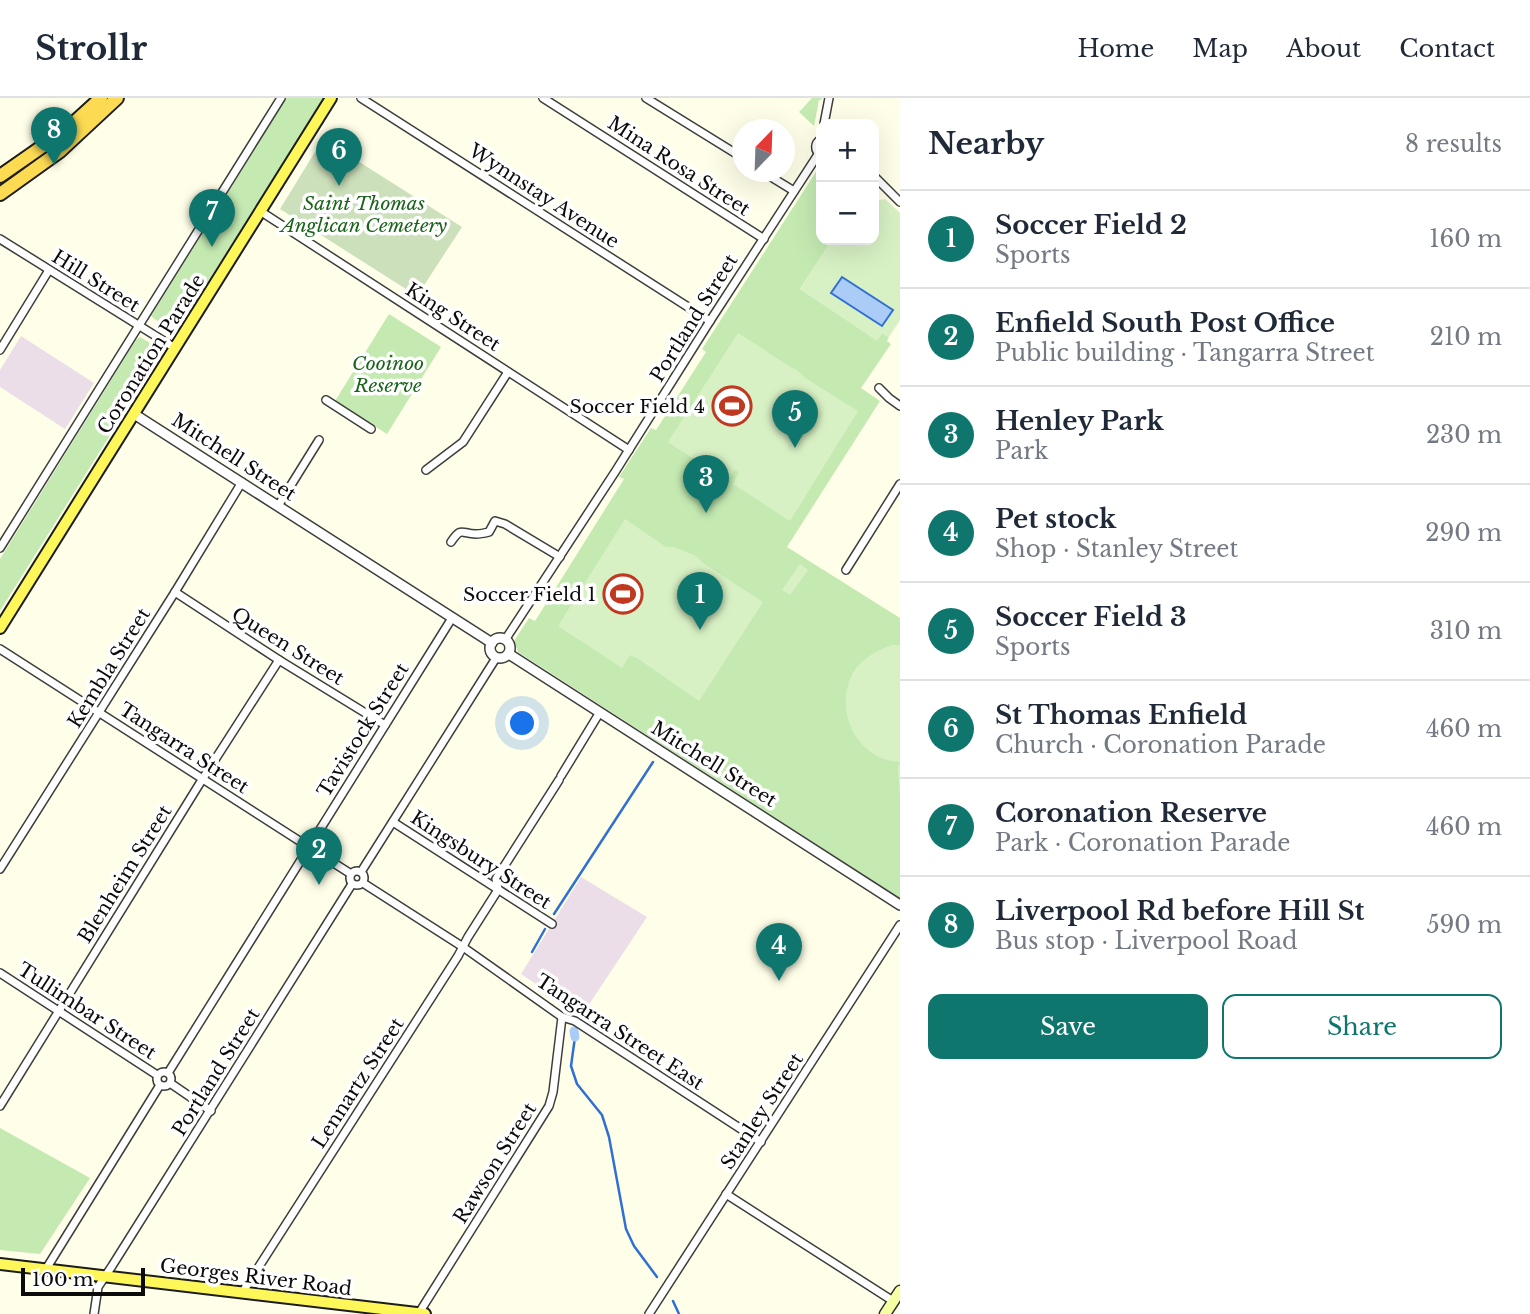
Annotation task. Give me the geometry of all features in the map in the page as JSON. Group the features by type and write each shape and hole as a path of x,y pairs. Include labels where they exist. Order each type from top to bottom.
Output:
{"highway":[{"path":"0,176 66,130 102,98"},
{"path":"0,194 60,151 117,98"}],"main road":[{"name":"Coronation Parade","path":"0,628 331,98"},
{"name":"Georges River Road","path":"0,1264 425,1314"},
{"path":"885,1314 900,1291"}],"street":[{"name":"Coronation Parade","path":"0,548 281,98"},
{"name":"Wynnstay Avenue","path":"360,98 710,321"},
{"name":"Mina Rosa Street","path":"542,98 764,239"},
{"path":"646,98 732,151"},
{"path":"825,119 829,98"},
{"name":"Portland Street","path":"505,640 816,160"},
{"path":"879,181 900,202"},
{"path":"780,182 794,191"},
{"name":"King Street","path":"260,211 629,450"},
{"name":"Hill Street","path":"0,239 175,348"},
{"path":"0,350 50,270"},
{"path":"426,470 463,442 508,372"},
{"path":"879,388 900,406"},
{"path":"326,400 371,429"},
{"name":"Mitchell Street","path":"134,414 492,643"},
{"path":"278,506 319,440"},
{"name":"Kembla Street","path":"0,869 242,482"},
{"path":"846,570 900,484"},
{"path":"451,542 457,533 463,531 475,534 489,532 495,521 505,524 559,557"},
{"name":"Queen Street","path":"175,592 385,725"},
{"name":"Tavistock Street","path":"167,1073 452,618"},
{"path":"500,638 505,640 510,646 509,654 504,658 496,657 491,652 492,643 500,638"},
{"name":"Tangarra Street","path":"0,649 351,874"},
{"name":"Mitchell Street","path":"509,654 900,905"},
{"path":"361,872 496,657"},
{"name":"Blenheim Street","path":"0,1106 279,660"},
{"name":"Lennartz Street","path":"242,1293 463,947 498,889 498,877 600,712"},
{"name":"Kingsbury Street","path":"393,822 552,924"},
{"path":"361,872 355,871 350,879 352,884 363,883"},
{"path":"361,872 364,876 363,883"},
{"path":"363,883 463,947"},
{"name":"Portland Street","path":"94,1314 97,1288 104,1276 211,1111 352,884"},
{"name":"Stanley Street","path":"649,1314 900,925"},
{"name":"Tangarra Street East","path":"463,947 562,1017 575,1021 761,1142"},
{"name":"Tullimbar Street","path":"0,973 158,1075"},
{"name":"Rawson Street","path":"419,1313 549,1106 562,1017"},
{"path":"161,1072 167,1073 170,1083 166,1086 160,1085 156,1080 158,1075 161,1072"},
{"name":"Tullimbar Street","path":"170,1083 211,1111"},
{"path":"46,1269 160,1085"},
{"path":"726,1194 893,1301"}],"shaded area":[{"path":"21,336 94,383 65,429 0,387 0,370"},
{"path":"581,877 647,917 582,1015 521,974"}],"green space":[{"path":"286,98 324,98 179,327 160,323 151,316"},
{"path":"812,98 822,98 819,100 814,126 799,112"},
{"name":"Saint Thomas Anglican Cemetery","path":"323,139 462,227 417,296 280,209"},
{"path":"816,172 816,245 829,245 800,289 877,340 882,333 889,337 887,341 891,344 861,388 880,401 787,547 900,618 900,898 518,652 514,641 529,618 535,621 624,479 619,477 651,428 656,430 706,352 702,349"},
{"path":"885,199 900,213 900,320 889,337 882,333 877,341 800,289 829,245 879,245 879,200"},
{"name":"Cooinoo Reserve","path":"389,314 441,347 387,434 335,401"},
{"path":"738,333 858,411 790,521 733,484 739,472 734,470 727,481 668,442"},
{"path":"140,337 157,347 154,358 138,383 139,389 0,611 0,559"},
{"path":"625,519 666,547 674,547 696,556 763,602 699,701 637,658 630,655 622,668 558,626"},
{"path":"800,564 808,570 790,595 782,590"},
{"path":"892,645 900,645 900,762 871,752 852,731 847,717 847,687 856,668 870,656"},
{"path":"900,762 900,794 898,768"},
{"path":"0,1128 90,1178 40,1254 0,1250"}],"water":[{"path":"842,277 893,310 882,326 831,293"}],"waterway":[{"path":"554,914 653,762"},
{"path":"532,952 545,929"},
{"path":"574,1031 575,1037"},
{"path":"575,1037 571,1066 577,1084 602,1115 609,1137 626,1229 634,1246 657,1277"},
{"path":"673,1301 679,1314"}],"place":[{"name":"Liverpool Rd before Hill St","path":"54,165"},
{"name":"St Thomas Enfield","path":"339,186"},
{"name":"Coronation Reserve","path":"212,247"},
{"name":"Soccer Field 4","path":"732,406"},
{"name":"Soccer Field 3","path":"795,448"},
{"name":"Henley Park","path":"706,513"},
{"name":"Soccer Field 1","path":"623,594"},
{"name":"Soccer Field 2","path":"700,630"},
{"name":"Enfield South Post Office","path":"319,885"},
{"name":"Pet stock","path":"779,981"}]}
